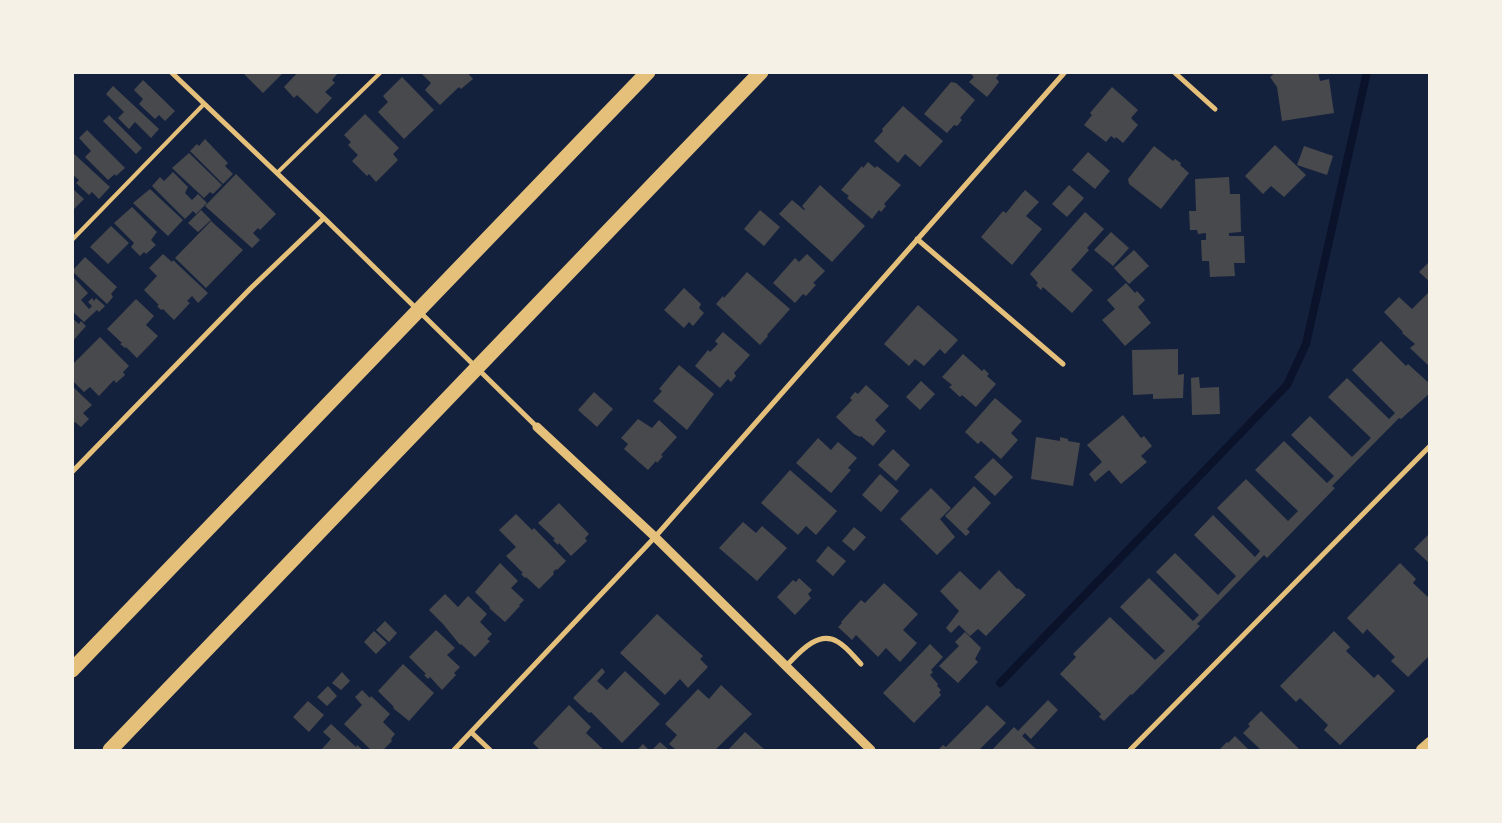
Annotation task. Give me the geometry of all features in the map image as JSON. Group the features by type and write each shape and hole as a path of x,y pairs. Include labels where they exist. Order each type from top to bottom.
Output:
{"highway":[{"path":"72,670 648,72"},
{"path":"110,750 761,72"}],"main road":[{"path":"1422,750 1430,743"}],"street":[{"path":"171,72 357,250 537,427 655,537 871,750"},
{"path":"454,750 655,537 1065,72"},
{"path":"1174,72 1215,109"},
{"path":"72,472 251,288 324,218"},
{"path":"917,239 1063,364"},
{"path":"1130,750 1430,446"},
{"path":"786,666 804,648 821,638 838,641 861,664"},
{"path":"472,732 490,750"}],"lane":[{"path":"277,173 382,72"},
{"path":"72,240 204,104"}],"building":[{"path":"242,72 284,72 263,93"},
{"path":"298,72 338,73 332,80 335,83 325,92 332,98 317,114 297,95 294,98 284,87"},
{"path":"424,72 467,72 473,79 461,89 459,87 440,105 425,90 431,83 422,74"},
{"path":"969,72 1001,72 996,78 999,82 987,97 969,82 974,77"},
{"path":"1276,72 1318,72 1320,81 1329,79 1334,113 1282,121 1277,87 1270,77"},
{"path":"402,77 434,110 404,139 378,112 388,102 383,96"},
{"path":"143,80 175,111 165,121 159,115 155,119 139,104 143,99 134,90"},
{"path":"951,82 956,83 975,100 960,118 962,120 957,126 954,125 947,133 924,114"},
{"path":"113,86 159,129 151,138 135,122 129,129 118,118 124,112 106,94"},
{"path":"1112,87 1138,110 1131,118 1138,125 1123,143 1116,137 1115,139 1111,136 1106,142 1084,125 1092,115 1090,113"},
{"path":"903,106 943,141 920,167 905,154 898,163 874,141"},
{"path":"365,114 399,148 393,154 398,160 376,182 352,161 358,155 348,145 351,142 344,135"},
{"path":"109,115 142,148 136,154 103,121"},
{"path":"87,130 125,168 116,176 115,174 108,180 85,157 91,151 79,138"},
{"path":"205,139 228,163 225,166 233,174 223,184 190,151 197,144 199,146"},
{"path":"1275,145 1306,175 1284,197 1271,186 1263,194 1245,176"},
{"path":"1154,146 1173,161 1175,159 1181,163 1180,165 1189,173 1161,209 1129,184 1128,179"},
{"path":"1304,146 1333,156 1327,175 1297,165"},
{"path":"72,152 110,187 99,199 92,192 89,195 76,183 79,180 72,174"},
{"path":"1088,152 1110,171 1095,189 1072,170"},
{"path":"189,153 222,185 213,194 210,192 204,198 172,168"},
{"path":"868,162 875,168 877,166 901,185 884,204 886,206 881,212 879,210 872,219 847,198 849,196 841,190 862,166 863,168"},
{"path":"173,172 188,187 185,193 192,200 198,194 207,203 196,214 193,211 185,219 152,186 160,177 164,181"},
{"path":"236,174 276,214 260,230 258,228 253,233 260,240 252,248 205,206"},
{"path":"1229,177 1230,194 1240,194 1241,232 1229,233 1229,236 1244,236 1245,263 1234,263 1235,276 1210,277 1209,261 1202,261 1201,240 1206,240 1206,233 1198,234 1197,230 1190,230 1189,211 1196,211 1195,179"},
{"path":"820,185 865,226 832,262 779,214 792,200 804,210 802,206"},
{"path":"1069,185 1084,198 1067,217 1052,204"},
{"path":"72,188 84,199 72,211"},
{"path":"150,189 183,220 168,236 133,203"},
{"path":"1025,190 1039,202 1026,216 1042,229 1012,265 981,237 1003,211 1006,213"},
{"path":"132,207 157,232 151,240 156,245 146,254 144,252 140,256 131,247 134,243 114,223"},
{"path":"201,210 211,220 198,232 188,223"},
{"path":"760,210 780,227 764,246 744,229"},
{"path":"1085,212 1104,229 1071,270 1093,290 1072,313 1043,287 1041,290 1030,274"},
{"path":"211,221 243,250 206,288 175,258"},
{"path":"111,226 129,243 108,264 90,247"},
{"path":"1111,232 1129,248 1113,266 1094,250"},
{"path":"1134,250 1149,266 1129,284 1114,268"},
{"path":"163,254 172,262 173,260 208,293 198,303 192,296 187,301 190,303 174,320 157,306 159,305 144,290 157,276 149,268"},
{"path":"807,254 825,271 813,283 816,285 806,296 803,294 795,303 773,283 795,258 799,262"},
{"path":"85,257 117,287 111,294 113,297 107,304 72,271"},
{"path":"1430,261 1430,282 1419,272"},
{"path":"747,272 790,309 760,345 716,304 723,296 724,298"},
{"path":"72,276 88,293 81,300 89,309 92,306 88,302 92,298 94,301 96,298 105,306 99,312 97,310 84,322 72,311"},
{"path":"1126,283 1145,300 1138,307 1151,323 1125,346 1102,320 1115,309 1107,300"},
{"path":"684,288 701,304 699,308 704,313 693,326 689,322 684,328 664,310"},
{"path":"1430,291 1430,367 1410,348 1415,344 1402,333 1384,312 1399,297 1412,309"},
{"path":"136,299 154,316 146,325 158,336 137,358 120,344 122,343 107,329"},
{"path":"918,305 958,340 945,354 940,349 924,366 915,359 909,366 884,344"},
{"path":"72,318 79,324 81,321 86,326 72,342"},
{"path":"723,332 750,355 734,373 736,376 731,382 728,379 720,388 695,366 708,350 710,352 718,344 715,341"},
{"path":"100,337 129,366 123,372 125,375 116,383 114,380 99,396 90,387 84,392 72,380 72,365"},
{"path":"1381,341 1406,366 1408,364 1430,384 1430,393 1401,419 1399,418 1332,486 1335,488 1267,558 1264,555 1197,624 1200,626 1104,721 1099,717 1101,714 1060,674 1076,657 1073,654 1110,617 1155,660 1165,651 1120,607 1149,578 1193,621 1199,615 1156,572 1175,553 1218,595 1236,576 1194,535 1213,515 1255,557 1260,551 1217,508 1246,479 1288,521 1298,511 1255,470 1284,441 1327,483 1334,476 1291,435 1310,416 1352,457 1371,438 1328,397 1347,378 1389,419 1395,413 1352,370"},
{"path":"1178,349 1178,375 1184,374 1183,398 1153,399 1153,394 1133,395 1132,350"},
{"path":"963,354 982,371 984,369 989,374 987,376 996,384 976,407 962,395 960,397 949,387 952,385 942,377"},
{"path":"679,365 714,394 687,430 653,401 662,391 659,389"},
{"path":"1199,377 1200,388 1219,387 1220,414 1192,415 1191,378"},
{"path":"921,381 935,394 920,410 906,397"},
{"path":"866,385 889,406 875,420 886,431 873,446 861,436 854,434 836,417 852,400 850,398 855,392 858,394"},
{"path":"72,386 92,405 83,413 89,419 81,427 75,422 72,425"},
{"path":"594,392 613,409 597,427 578,410"},
{"path":"995,398 1022,421 1011,433 1018,440 1001,459 981,441 978,444 965,432"},
{"path":"1123,415 1141,438 1144,436 1152,446 1141,456 1147,462 1121,484 1109,470 1095,482 1089,474 1102,462 1087,445"},
{"path":"638,419 652,428 659,420 677,437 661,455 663,456 657,463 656,461 648,470 624,449 628,444 621,438"},
{"path":"1036,437 1060,441 1060,437 1068,439 1068,441 1080,443 1073,486 1031,479"},
{"path":"818,438 831,450 838,442 857,458 848,468 851,470 831,493 796,463"},
{"path":"893,449 910,465 896,481 878,465"},
{"path":"993,458 1013,477 995,496 974,477"},
{"path":"790,470 837,511 816,535 806,526 798,535 761,503"},
{"path":"880,474 899,491 881,512 862,495"},
{"path":"974,486 991,503 967,529 970,532 966,536 945,516"},
{"path":"931,488 951,508 940,519 955,537 937,555 900,519"},
{"path":"559,503 589,534 585,538 587,541 571,556 538,523"},
{"path":"516,514 532,530 534,528 566,561 553,572 554,574 539,589 521,574 523,573 506,556 516,547 499,530"},
{"path":"743,522 756,533 762,526 787,548 757,581 719,548"},
{"path":"854,527 866,537 854,551 842,541"},
{"path":"1430,533 1430,564 1414,549"},
{"path":"828,546 846,561 833,576 816,561"},
{"path":"500,563 518,581 511,588 524,600 505,622 475,592"},
{"path":"1400,563 1416,579 1413,583 1430,599 1430,655 1408,677 1391,661 1395,657 1367,629 1363,634 1347,618"},
{"path":"999,570 1017,589 1026,595 986,636 978,629 970,636 959,625 951,633 946,628 959,611 940,591 960,571 980,590"},
{"path":"799,578 812,590 808,594 811,598 795,615 777,597 793,580 796,582"},
{"path":"884,583 918,614 903,630 917,643 900,662 886,648 878,657 856,635 852,640 838,627 861,600 865,603"},
{"path":"445,594 458,607 468,596 487,614 480,622 492,634 487,639 490,641 475,657 460,645 429,610"},
{"path":"657,614 703,656 700,659 708,667 688,688 680,679 665,695 620,653"},
{"path":"385,621 397,633 389,642 376,630"},
{"path":"436,630 455,648 447,655 460,667 454,673 456,675 442,690 430,677 428,679 424,675 426,674 409,657"},
{"path":"374,631 387,643 376,654 364,642"},
{"path":"1334,631 1350,647 1346,651 1374,678 1378,674 1395,691 1340,745 1324,730 1328,725 1300,698 1296,702 1280,686"},
{"path":"965,632 981,648 975,659 978,662 958,683 939,666 959,646 955,642"},
{"path":"930,644 943,657 931,670 933,672 930,675 938,684 941,695 914,723 883,693"},
{"path":"403,664 434,693 409,721 393,708 378,691"},
{"path":"602,668 605,672 597,681 607,690 625,671 660,704 622,743 591,712 589,713 573,698"},
{"path":"342,672 350,681 341,690 332,683"},
{"path":"721,685 752,714 715,750 676,750 669,744 677,735 665,724 698,689 709,699"},
{"path":"328,686 337,696 327,706 317,697"},
{"path":"362,690 390,714 383,722 395,734 391,739 392,741 383,750 371,750 344,724 362,705 355,697"},
{"path":"1048,700 1058,710 1031,739 1025,733 1022,736 1037,750 992,750 1014,727 1018,731"},
{"path":"308,701 324,715 309,732 293,717"},
{"path":"569,705 591,727 586,733 604,750 540,750 533,743"},
{"path":"987,705 1006,723 979,750 939,749 943,745 946,747"},
{"path":"1261,711 1300,750 1261,750 1243,733 1250,726 1248,724"},
{"path":"331,724 356,747 357,745 363,750 321,750 331,739 323,732"},
{"path":"745,732 765,750 728,750"},
{"path":"1235,736 1249,750 1219,750 1227,742"},
{"path":"660,742 669,750 652,750"},
{"path":"643,744 649,750 637,750"}],"waterway":[{"path":"1000,683 1287,385 1306,344 1367,72"}]}
